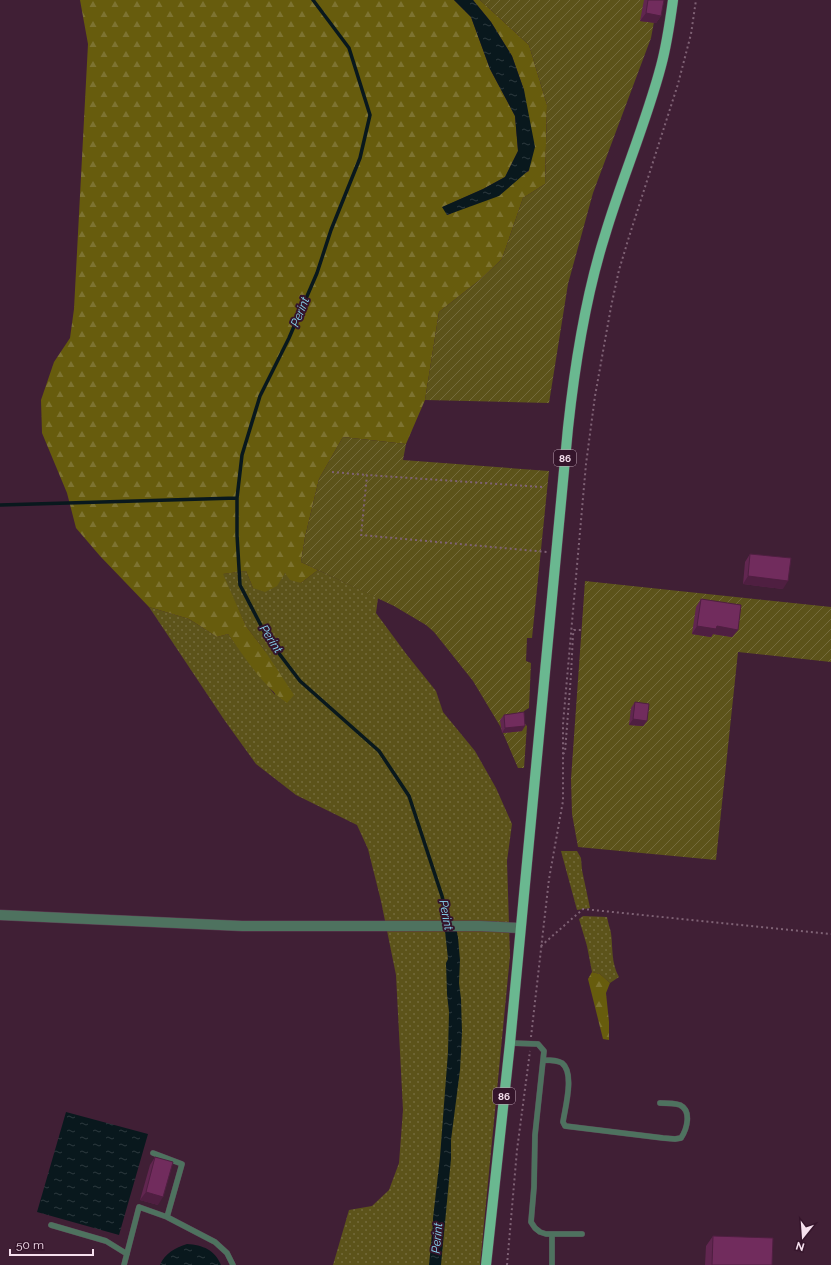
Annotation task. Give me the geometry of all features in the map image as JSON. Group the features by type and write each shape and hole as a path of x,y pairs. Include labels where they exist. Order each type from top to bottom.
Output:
{"main road":[{"name":"86","path":"486,1265 510,1043 568,428 578,349 587,301 602,243 656,84 664,52 673,0"}],"street":[{"path":"0,915 242,926 480,926 520,928"}],"lane":[{"path":"510,1043 538,1044 544,1051 535,1135 534,1187 531,1222 540,1232 552,1234 582,1234"},
{"path":"544,1060 558,1061 568,1070 569,1079 563,1122 565,1126 663,1138 682,1138 687,1125 685,1110 682,1106 677,1104 660,1103"},
{"path":"153,1153 182,1164 167,1217"},
{"path":"124,1265 139,1207 167,1217 215,1242 227,1253 233,1265"},
{"path":"51,1225 106,1241 127,1254"},
{"path":"552,1234 552,1265"}],"path":[{"path":"507,1265 540,946 549,879 562,808 563,724 587,450 612,300 624,252 669,115 687,54 696,0"},
{"path":"332,472 542,487"},
{"path":"367,475 361,535 542,552"},
{"path":"563,754 565,752 566,744 573,635 574,630 581,630"},
{"path":"540,946 583,909 831,934"}],"shaded area":[{"path":"480,0 658,0 651,38 593,193 568,284 549,403 425,400 439,312 481,279 502,259 523,198 545,184 547,105 529,45"},
{"path":"343,437 406,444 403,460 549,471 532,638 527,638 526,661 531,663 529,708 524,711 524,723 527,726 524,768 518,768 500,726 473,681 434,632 426,625 394,606 301,562 305,537 319,479"},
{"path":"318,570 378,598 376,613 436,691 443,712 475,751 496,788 512,824 507,861 510,956 480,1265 333,1265 349,1210 372,1206 389,1190 399,1163 403,1110 396,975 381,901 368,849 357,825 296,795 256,764 225,721 149,607 189,619 217,637 228,634 275,695 265,651 246,626 222,574 246,571 253,588 285,573 301,583"},
{"path":"585,581 831,607 831,662 738,652 716,860 578,847 572,814 571,779"},
{"path":"561,851 577,851 581,858 590,908 577,910"},
{"path":"583,916 607,917 611,933 613,961 619,977 610,983 600,974 592,972 587,946 579,919"}],"green space":[{"path":"80,0 454,0 471,17 490,69 515,116 518,151 505,177 483,189 443,207 448,215 529,171 524,90 512,56 491,22 473,0 480,0 529,45 547,105 545,184 523,198 502,259 481,279 439,312 425,400 406,444 343,437 319,479 305,537 301,562 318,570 301,583 290,580 285,573 277,586 265,592 253,588 246,571 223,574 246,626 265,651 294,695 287,703 262,680 228,634 217,637 189,619 149,607 100,556 76,528 67,493 42,433 41,400 54,362 70,338 74,309 88,44"},
{"path":"592,972 600,974 610,983 606,993 609,1040 603,1039 588,979"}],"water":[{"path":"454,0 473,0 491,22 512,56 524,90 535,147 529,170 499,196 447,215 442,207 483,189 505,177 518,151 515,116 490,69 471,17"},
{"path":"444,922 455,923 458,937 462,1032 460,1070 451,1140 451,1159 441,1265 429,1265 440,1157 448,1052 449,1012 446,963 448,959"},
{"path":"66,1112 148,1134 119,1235 37,1212"},
{"path":"187,1244 208,1249 212,1252 221,1265 160,1265 165,1257 171,1252 178,1247"}],"building":[{"path":"648,0 664,0 661,16 646,13"},
{"path":"750,554 791,558 788,581 748,576"},
{"path":"701,599 741,605 738,630 717,626 716,629 697,626"},
{"path":"635,702 649,704 647,721 633,719"},
{"path":"524,712 525,726 505,728 504,715"},
{"path":"155,1157 173,1162 163,1197 146,1192"},
{"path":"713,1236 773,1238 772,1265 712,1265"}],"waterway":[{"name":"Perint","path":"313,0 349,48 370,115 360,158 331,230 317,273 289,338 260,396 242,455 237,498 237,535 240,585 268,639 300,681 379,751 409,796 442,896 449,925"},
{"path":"0,505 237,498"}]}
